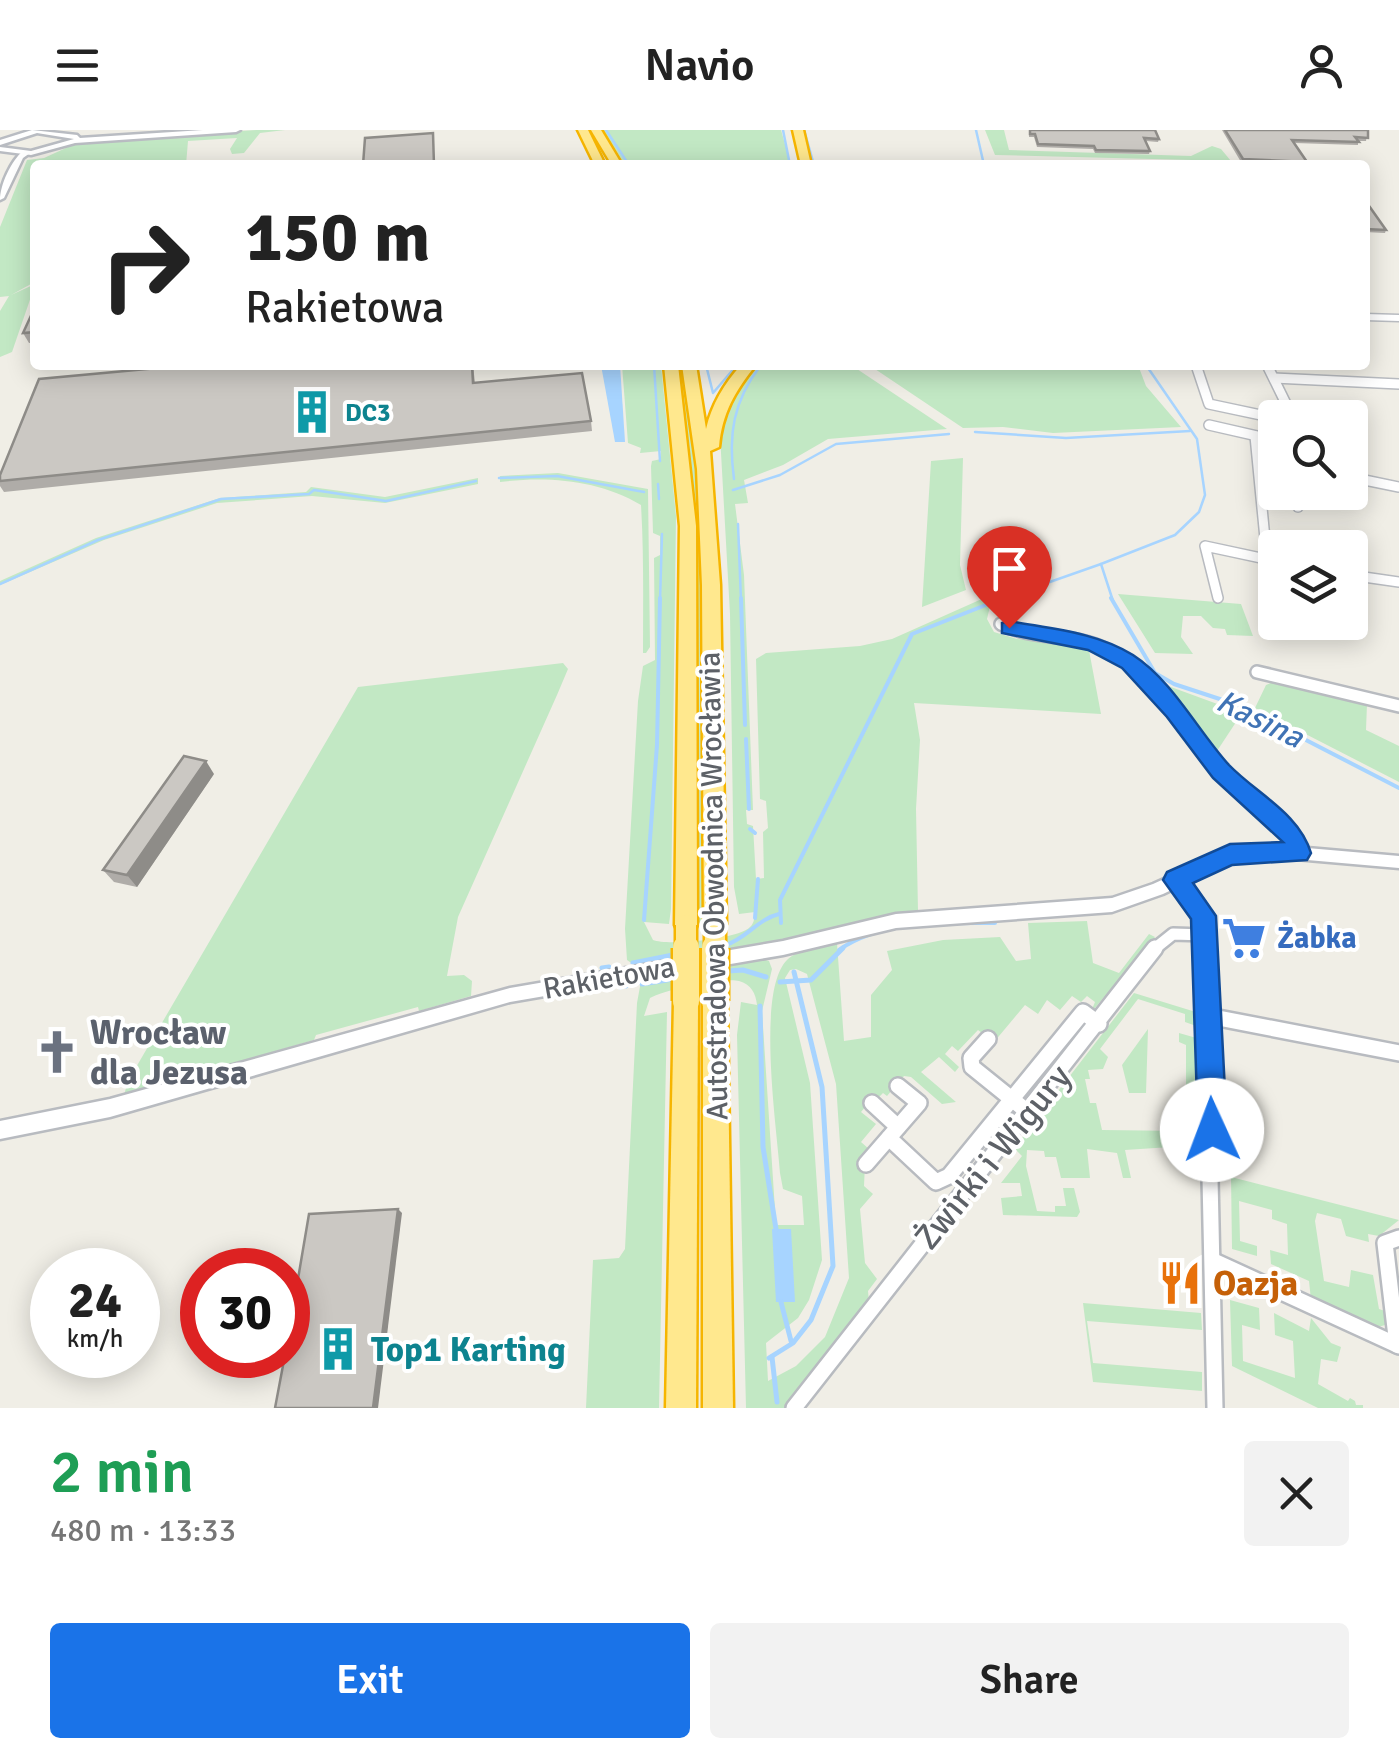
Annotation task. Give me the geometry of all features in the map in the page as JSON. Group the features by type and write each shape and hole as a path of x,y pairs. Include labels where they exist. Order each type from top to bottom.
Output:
{"highway":[{"path":"583,130 598,160"},
{"path":"596,130 614,160"},
{"path":"789,130 795,160"},
{"path":"798,130 805,160"},
{"name":"Autostradowa Obwodnica Wrocławia","path":"672,370 688,526 681,1408"},
{"name":"Autostradowa Obwodnica Wrocławia","path":"691,370 705,468 711,585 718,1408"},
{"path":"705,468 719,407 745,370"}],"main road":[{"path":"6,147 38,130 62,140 236,130"},
{"path":"6,147 26,153 62,140 181,130"}],"street":[{"path":"0,177 6,147"},
{"path":"0,198 19,158 26,153"},
{"path":"1370,316 1399,318"},
{"path":"1198,370 1208,404 1258,414"},
{"path":"1270,370 1284,400"},
{"path":"1274,378 1399,384"},
{"path":"1209,426 1258,437"},
{"path":"1255,436 1267,530"},
{"path":"1368,480 1399,487"},
{"path":"1218,598 1205,546 1258,557"},
{"path":"1368,578 1399,582"},
{"path":"1001,624 1019,632 1093,643 1129,662 1175,711 1222,771 1289,829 1299,853"},
{"path":"1257,672 1399,706"},
{"name":"Rakietowa","path":"0,1130 110,1108 510,995 783,948 896,921 1112,905 1230,854 1299,853 1399,862"},
{"path":"1176,880 1201,910 1206,935 1215,1408"},
{"name":"Żwirki i Wigury","path":"794,1408 1165,936 1206,935"},
{"path":"872,1103 936,1182 950,1176 1083,1012 1099,1024"},
{"path":"1208,1016 1399,1053"},
{"path":"988,1039 970,1058 972,1068 1029,1113"},
{"path":"866,1164 919,1103 898,1086"},
{"path":"1398,1346 1385,1243 1399,1238"},
{"path":"1214,1260 1398,1346"}],"green space":[{"path":"285,130 260,133 244,153 232,154 230,149 237,138 188,141 186,160 30,160 30,285 11,295 30,286 30,300 12,352 0,357 0,311 9,296 0,297 0,227 27,160 44,158 79,142"},
{"path":"603,130 781,130 790,160 622,160"},
{"path":"985,130 1004,130 1009,150 1191,156 1212,146 1221,149 1230,160 1192,160 995,155"},
{"path":"622,370 661,370 676,516 671,909 669,924 644,922 653,940 718,938 743,931 754,920 755,912 739,914 734,887 730,614 720,435 738,386 752,370 858,370 947,429 828,439 783,465 744,480 748,503 735,504 744,575 753,810 746,810 747,824 753,826 756,879 764,878 763,832 768,828 766,801 760,799 756,659 766,653 860,646 892,639 993,594 987,619 994,632 1017,639 1088,645 1101,714 914,703 920,740 916,809 918,911 796,940 637,967 627,960 625,929 638,701 643,666 655,660 654,558 660,555 660,536 653,533 651,466 652,461 661,459 661,451 640,453 641,448 628,443"},
{"path":"679,370 685,370 702,518 705,924 696,924 695,521"},
{"path":"876,370 1140,370 1146,386 1181,427 1053,433 1003,427 963,428"},
{"path":"963,458 960,565 966,590 922,607 931,461"},
{"path":"558,473 648,489 650,647 646,653 641,505 608,490 573,482 500,482 500,476"},
{"path":"478,478 478,484 385,503 312,496 217,503 104,540 0,585 0,581 96,538 220,498 306,492 311,487 385,497"},
{"path":"1118,594 1241,604 1253,636 1227,635 1225,629 1213,628 1201,616 1183,616 1181,637 1193,654 1155,653"},
{"path":"563,663 568,669 458,917 447,976 464,975 472,981 471,996 316,1035 314,1040 124,1095 128,1081 358,687"},
{"path":"1278,680 1367,704 1366,730 1399,746 1399,782 1255,708 1266,685"},
{"path":"1157,684 1242,713 1217,751"},
{"path":"1087,921 1093,963 1119,973 1149,934 1155,937 1099,1014 1104,997 1090,1014 1095,1002 1087,996 1081,1002 1072,996 1060,1010 1047,1000 1038,1014 1025,1005 994,1042 978,1030 958,1051 952,1046 945,1054 959,1067 955,1072 939,1057 921,1072 956,1102 942,1104 911,1077 904,1076 887,1096 883,1093 876,1100 873,1098 861,1112 876,1124 861,1142 869,1149 860,1159 865,1164 864,1186 873,1194 860,1209 865,1263 877,1279 868,1291 869,1302 786,1408 746,1408 737,1035 741,1002 757,1005 755,997 747,984 731,980 694,985 650,998 644,1016 667,1012 659,1408 586,1408 593,1260 619,1258 625,1249 641,981 759,958 769,961 772,969 762,1011 776,1225 804,1225 802,1196 783,1189 773,1094 772,1000 787,960 804,951 837,943 844,1041 871,1037 871,995 892,970 887,951 943,940 1000,937 1016,961 1031,959 1028,923","holes":["790,970 807,974 836,1084 849,1278 825,1337 796,1366 768,1381 766,1343 798,1318 809,1300 822,1260 810,1083 785,978"]},
{"path":"1134,993 1199,1013 1199,1027 1185,1022 1185,1014 1138,999 1100,1049 1108,1057 1103,1069 1088,1070 1090,1079 1085,1079 1090,1103 1096,1103 1102,1130 1185,1131 1181,1115 1186,1115 1186,1045 1179,1042 1179,1033 1200,1039 1201,1145 1125,1150 1131,1178 1123,1178 1117,1153 1087,1149 1090,1178 1061,1178 1056,1157 1045,1157 1044,1151 1027,1150 1026,1166 1037,1211 1055,1212 1055,1206 1066,1206 1063,1188 1074,1188 1080,1212 1077,1217 1003,1215 1001,1198 1022,1196 1020,1183 1001,1183 1022,1156 1014,1148"},
{"path":"1148,1029 1146,1093 1129,1093 1122,1065"},
{"path":"1231,1177 1399,1220 1379,1236 1368,1234 1369,1242 1346,1236 1341,1219 1317,1213 1315,1221 1324,1281 1349,1287 1351,1270 1373,1275 1379,1309 1391,1313 1389,1324 1374,1328 1311,1300 1309,1281 1271,1264 1270,1250 1288,1255 1287,1224 1272,1219 1272,1210 1239,1201 1240,1241 1257,1246 1257,1256 1232,1249"},
{"path":"1230,1300 1259,1308 1260,1330 1242,1325 1243,1361 1295,1378 1293,1341 1275,1335 1274,1313 1309,1331 1311,1318 1331,1343 1341,1347 1337,1362 1321,1359 1318,1384 1363,1408 1318,1408 1232,1366"},
{"path":"1083,1303 1201,1313 1202,1330 1087,1321 1093,1363 1202,1372 1202,1391 1093,1382"}],"water":[{"path":"602,370 620,370 625,442 615,442"},
{"path":"772,1229 791,1229 795,1302 776,1302"}],"building":[{"path":"1030,130 1155,130 1159,139 1144,138 1150,151 1096,150 1094,146 1038,144"},
{"path":"1225,130 1368,130 1368,138 1355,137 1359,142 1292,140 1306,160 1243,159"},
{"path":"433,133 434,160 363,160 365,138"},
{"path":"1370,207 1386,230 1370,229"},
{"name":"DC3","path":"136,370 472,370 473,383 582,373 591,421 0,481 39,379"},
{"path":"184,756 206,761 127,875 103,870"},
{"name":"Top1 Karting","path":"398,1209 373,1408 275,1408 281,1378 310,1378 310,1248 303,1248 309,1214"}],"waterway":[{"path":"606,130 626,160"},
{"path":"783,130 789,160"},
{"path":"804,130 813,160"},
{"name":"Kasina","path":"976,130 983,160"},
{"path":"654,370 660,461"},
{"path":"707,370 713,393 733,370"},
{"path":"734,479 735,419 744,392 758,370"},
{"name":"Kasina","path":"1101,564 1175,535 1199,512 1205,495 1197,439 1149,370"},
{"path":"975,432 1066,438 1190,431"},
{"path":"733,490 780,475 836,444 949,434"},
{"path":"499,478 557,476 644,492"},
{"path":"0,584 98,540 221,499 309,494 314,490 386,501 476,481"},
{"path":"658,484 659,499"},
{"path":"738,524 741,601"},
{"path":"660,601 662,534"},
{"path":"1007,597 1101,564"},
{"name":"Kasina","path":"1101,564 1113,601"},
{"path":"644,920 657,745 660,598"},
{"path":"741,598 745,725"},
{"name":"Kasina","path":"1111,598 1155,673 1174,684 1238,705 1399,788"},
{"path":"781,923 780,900 912,634 996,601"},
{"path":"746,739 749,809"},
{"path":"750,829 755,833"},
{"path":"755,918 758,879"},
{"path":"726,945 779,914"},
{"path":"839,950 894,928 995,923"},
{"path":"796,981 811,980 843,948"},
{"path":"633,963 678,954"},
{"path":"602,968 609,967"},
{"path":"727,971 743,970 766,977"},
{"path":"794,972 796,981"},
{"path":"642,984 673,979"},
{"path":"769,1358 793,1343 811,1320 833,1266 822,1087 796,981"},
{"path":"780,982 796,981"},
{"path":"620,987 626,986"},
{"path":"760,1006 763,1147 776,1229"},
{"path":"781,1302 791,1341"},
{"path":"772,1357 777,1402"}],"place":[{"name":"DC3","path":"312,412"},
{"name":"Żabka","path":"1244,938"},
{"name":"Wrocław dla Jezusa","path":"57,1052"},
{"name":"Oazja","path":"1180,1283"},
{"name":"Top1 Karting","path":"338,1349"}],"route":[{"path":"1009,628 1093,643 1129,662 1175,711 1222,771 1294,836 1299,853 1230,854 1176,880 1198,905 1206,935 1212,1130"}]}
